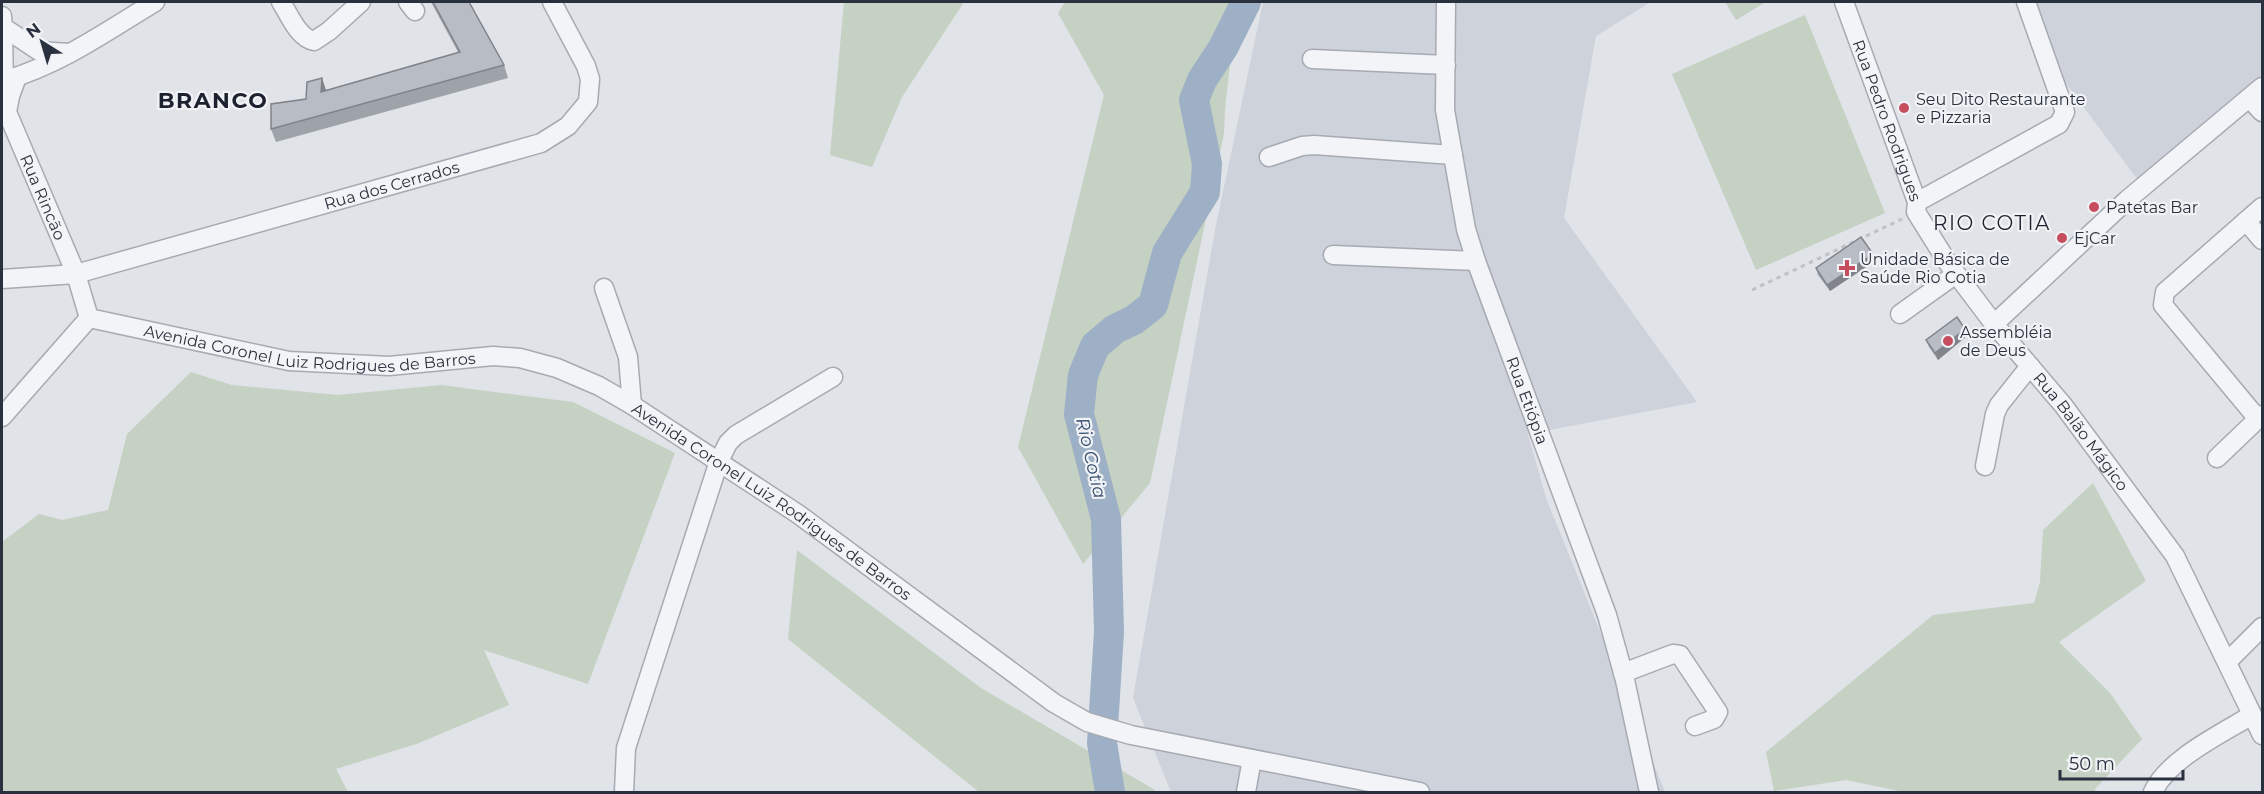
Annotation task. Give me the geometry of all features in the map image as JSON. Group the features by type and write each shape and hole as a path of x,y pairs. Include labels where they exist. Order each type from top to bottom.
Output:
{"street":[{"path":"7,80 52,64 155,2"},
{"path":"281,2 307,40 314,41 329,31 361,2"},
{"name":"Rua dos Cerrados","path":"2,279 76,274 541,143 568,126 588,102 590,79 586,66 552,2"},
{"name":"Rua Etiópia","path":"1446,2 1445,110 1466,229 1607,615 1623,673 1649,792"},
{"name":"Rua Pedro Rodrigues","path":"1844,2 1917,207 1956,274 1994,324"},
{"path":"1917,207 2059,124 2065,112 2026,2"},
{"path":"2,21 39,51 72,53"},
{"name":"Rua Rincão","path":"2,21 7,80 4,110 76,274 89,318"},
{"path":"1312,59 1446,65"},
{"path":"1994,324 2127,200 2256,92 2262,112"},
{"path":"1269,157 1302,146 1314,145 1453,155"},
{"path":"2217,458 2260,417 2163,305 2165,292 2262,207"},
{"path":"2246,221 2262,240"},
{"path":"1333,255 1476,261"},
{"path":"1900,314 1956,274"},
{"path":"604,288 628,357 632,405"},
{"path":"2,417 89,318"},
{"name":"Avenida Coronel Luiz Rodrigues de Barros","path":"89,318 290,361 389,366 493,356 520,358 557,368 599,386 632,405 798,514 1054,703 1088,722 1131,735 1420,792"},
{"name":"Rua Balão Mágico","path":"1994,324 2063,405 2175,556 2262,735"},
{"path":"1985,465 1995,414 1999,405 2030,366"},
{"path":"624,792 626,748 718,461 728,442 736,435 833,377"},
{"path":"2227,662 2262,627"},
{"path":"1623,673 1673,654 1680,655 1718,712 1714,719 1695,726"},
{"path":"2153,792 2158,780 2174,766 2252,715"},
{"path":"1246,792 1252,759"}],"path":[{"path":"1752,290 1917,207"}],"shaded area":[{"path":"1263,2 1651,2 1596,36 1564,218 1697,402 1528,434 1546,498 1665,792 1171,792 1133,698 1215,230"},
{"path":"2036,2 2262,2 2262,80 2140,183 2065,82"}],"green space":[{"path":"844,2 964,2 902,97 872,167 830,155"},
{"path":"1065,2 1237,2 1224,134 1150,483 1083,564 1018,447 1104,95 1058,13"},
{"path":"1725,2 1766,2 1736,20"},
{"path":"1805,15 1885,213 1756,270 1672,74"},
{"path":"191,372 232,385 338,395 441,385 573,402 675,453 588,684 484,650 509,705 419,743 336,769 348,792 2,792 2,542 39,514 62,520 108,510 127,434"},
{"path":"2093,483 2146,581 2059,642 2110,693 2142,739 2095,789 2096,792 1904,792 1846,780 1774,791 1766,752 1933,615 2034,603 2040,582 2043,530"},
{"path":"797,550 981,688 1155,792 979,792 788,639"}],"building":[{"path":"433,2 469,2 504,65 271,129 271,104 306,99 307,82 322,78 321,92 460,52"},
{"name":"Unidade Básica de Saúde Rio Cotia","path":"1861,237 1873,254 1827,285 1816,268"},
{"path":"1957,317 1965,329 1935,353 1926,340"}],"waterway":[{"name":"Rio Cotia","path":"1110,792 1102,743 1109,632 1106,519 1079,414 1083,375 1095,346 1115,329 1134,320 1153,305 1167,253 1205,192 1207,164 1194,100 1202,80 1223,48 1246,2"}],"place":[{"name":"Seu Dito Restaurante e Pizzaria","path":"1904,108"},
{"name":"Patetas Bar","path":"2094,207"},
{"name":"EjCar","path":"2062,238"},
{"name":"Unidade Básica de Saúde Rio Cotia","path":"1847,268"},
{"name":"Assembléia de Deus","path":"1948,341"}],"district":[{"name":"BRANCO","path":"213,100"},
{"name":"RIO COTIA","path":"1992,223"}]}
